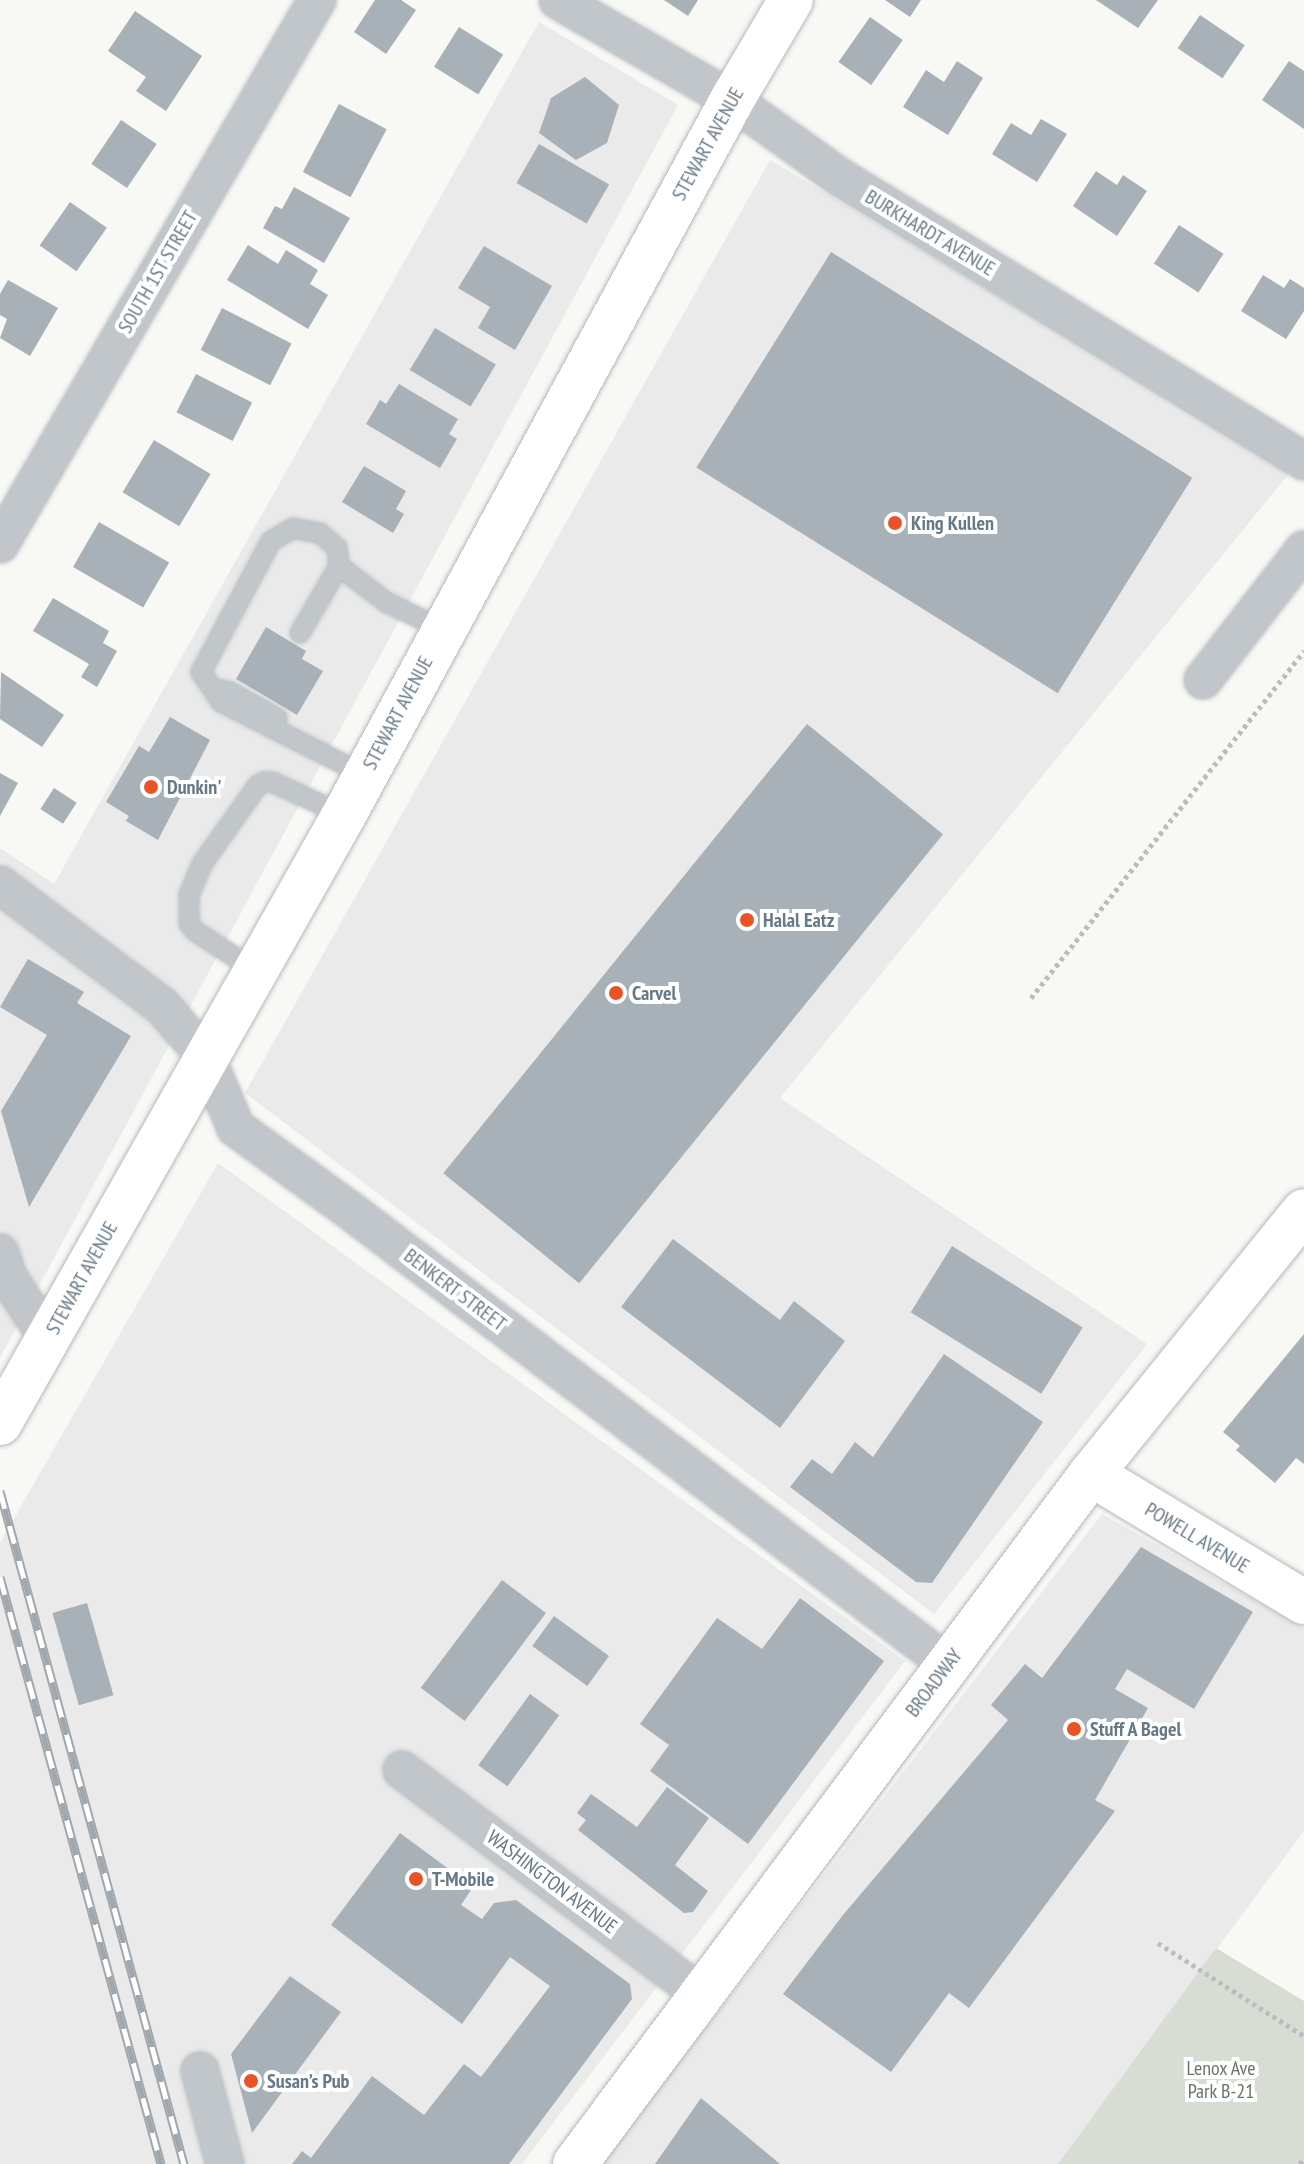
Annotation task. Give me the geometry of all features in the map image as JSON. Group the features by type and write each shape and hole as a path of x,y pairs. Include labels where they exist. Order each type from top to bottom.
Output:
{"main road":[{"name":"STEWART AVENUE","path":"0,1423 344,815 442,629 732,100 791,0"},
{"name":"BROADWAY","path":"575,2164 1091,1474 1304,1211"},
{"name":"POWELL AVENUE","path":"1091,1474 1304,1602"}],"street":[{"name":"SOUTH 1ST STREET","path":"0,544 317,0"},
{"name":"BURKHARDT AVENUE","path":"558,0 732,100 838,176 1304,461"},
{"path":"1203,680 1304,550"},
{"name":"BENKERT STREET","path":"0,885 162,1006 206,1057 236,1128 352,1212 948,1664"},
{"path":"0,1253 8,1277 48,1339"},
{"name":"WASHINGTON AVENUE","path":"402,1770 702,1995"},
{"path":"200,2071 225,2164"}],"lane":[{"path":"300,633 339,566 337,548 320,533 293,528 271,541 201,672 221,702 365,775"},
{"path":"339,566 386,602 442,629"},
{"path":"256,971 195,931 189,923 189,895 202,864 258,785 264,782 344,815"}],"path":[{"path":"1031,998 1304,651"},
{"path":"1158,1943 1304,2036"},
{"path":"1300,2164 1304,2157"}],"shaded area":[{"path":"539,22 678,105 0,1358 0,848 54,884"},
{"path":"770,160 1291,471 780,1098 1147,1344 934,1614 245,1093"},
{"path":"218,1163 905,1661 522,2164 0,2164 0,1543"},
{"path":"1102,1514 1304,1628 1304,1831 1058,2164 601,2164"}],"green space":[{"name":"Lenox Ave Park B-21","path":"1216,1948 1304,2001 1304,2164 1058,2164"}],"building":[{"path":"375,0 401,0 416,10 386,54 354,32"},
{"path":"664,0 698,0 688,16"},
{"path":"885,0 921,0 910,17"},
{"path":"1096,0 1158,0 1138,28"},
{"path":"135,11 202,56 166,111 136,91 146,77 108,51"},
{"path":"1200,15 1245,45 1222,78 1178,48"},
{"path":"870,17 903,40 871,85 838,62"},
{"path":"459,27 503,55 478,94 434,67"},
{"path":"957,61 983,78 948,135 903,107 926,70 944,82"},
{"path":"1289,61 1304,71 1304,129 1262,100"},
{"path":"585,77 619,105 607,143 576,160 539,133 551,98"},
{"path":"339,104 387,129 351,197 303,172"},
{"path":"1041,119 1067,134 1037,182 992,154 1011,123 1031,135"},
{"path":"121,120 157,144 127,188 91,164"},
{"path":"539,144 609,184 587,223 516,183"},
{"path":"1096,171 1117,185 1123,175 1147,191 1117,236 1073,206"},
{"path":"294,187 350,218 324,263 263,228 275,206 282,209"},
{"path":"70,202 107,228 76,271 40,245"},
{"path":"1179,225 1223,254 1198,292 1154,264"},
{"path":"248,245 278,264 286,250 318,270 310,284 328,295 308,329 227,280"},
{"path":"484,246 552,286 515,350 478,328 490,307 458,288"},
{"path":"831,252 1192,478 1058,693 696,467"},
{"path":"1263,275 1284,288 1290,279 1304,288 1304,311 1286,339 1241,311"},
{"path":"8,280 58,308 30,356 0,338 7,319 0,315 0,294"},
{"path":"222,308 291,343 270,385 201,350"},
{"path":"435,328 496,365 471,407 410,370"},
{"path":"196,374 252,403 233,441 176,412"},
{"path":"399,384 458,419 449,434 457,439 440,468 366,424 380,400 386,404"},
{"path":"154,440 211,474 179,526 123,492"},
{"path":"364,466 406,491 396,509 404,514 393,533 342,502"},
{"path":"99,522 169,562 143,608 73,567"},
{"path":"53,598 109,631 103,643 117,651 97,687 81,677 89,664 33,631"},
{"path":"266,627 306,651 302,659 323,671 297,715 236,679"},
{"path":"1,672 64,715 42,747 0,719"},
{"name":"Dunkin'","path":"170,717 210,740 158,840 126,821 129,816 106,802 139,746 149,752"},
{"path":"807,724 943,834 579,1283 443,1173"},
{"path":"0,773 18,783 0,816"},
{"path":"54,788 77,803 63,824 40,809"},
{"path":"28,959 84,992 77,1003 131,1036 29,1207 1,1111 47,1035 0,1007"},
{"path":"673,1239 780,1320 794,1301 845,1341 780,1428 621,1307"},
{"path":"952,1246 1083,1328 1041,1394 911,1312"},
{"path":"1304,1334 1304,1464 1296,1458 1275,1483 1236,1450 1240,1446 1223,1432"},
{"path":"944,1354 1043,1422 932,1583 916,1582 790,1487 812,1459 832,1474 855,1442 873,1457"},
{"path":"1141,1547 1253,1612 1194,1709 1127,1669 1115,1689 1148,1708 1095,1800 1115,1811 969,2008 949,1993 891,2072 783,1994 843,1915 1008,1720 991,1705 1025,1664 1042,1678"},
{"path":"502,1580 546,1613 465,1721 421,1688"},
{"path":"800,1598 884,1661 748,1844 650,1771 669,1745 640,1724 717,1618 762,1649"},
{"path":"87,1603 113,1695 79,1705 52,1613"},
{"path":"554,1616 609,1656 587,1686 532,1646"},
{"path":"530,1694 559,1715 507,1786 478,1765"},
{"path":"667,1787 709,1818 675,1865 708,1891 693,1912 684,1913 578,1830 586,1820 577,1813 591,1794 637,1827"},
{"path":"400,1833 473,1887 461,1905 482,1919 494,1903 516,1900 630,1984 632,1999 509,2164 292,2164 302,2151 311,2158 372,2076 424,2115 464,2064 481,2077 550,1986 510,1957 462,2024 331,1925"},
{"path":"290,1976 341,2012 252,2133 231,2054"},
{"path":"701,2098 780,2164 655,2164"}],"railway":[{"path":"0,1491 184,2164"},
{"path":"0,1577 161,2164"}],"place":[{"name":"King Kullen","path":"895,523"},
{"name":"Dunkin'","path":"151,787"},
{"name":"Halal Eatz","path":"747,920"},
{"name":"Carvel","path":"616,993"},
{"name":"Stuff A Bagel","path":"1074,1729"},
{"name":"T-Mobile","path":"416,1879"},
{"name":"Susan’s Pub","path":"251,2081"}]}
